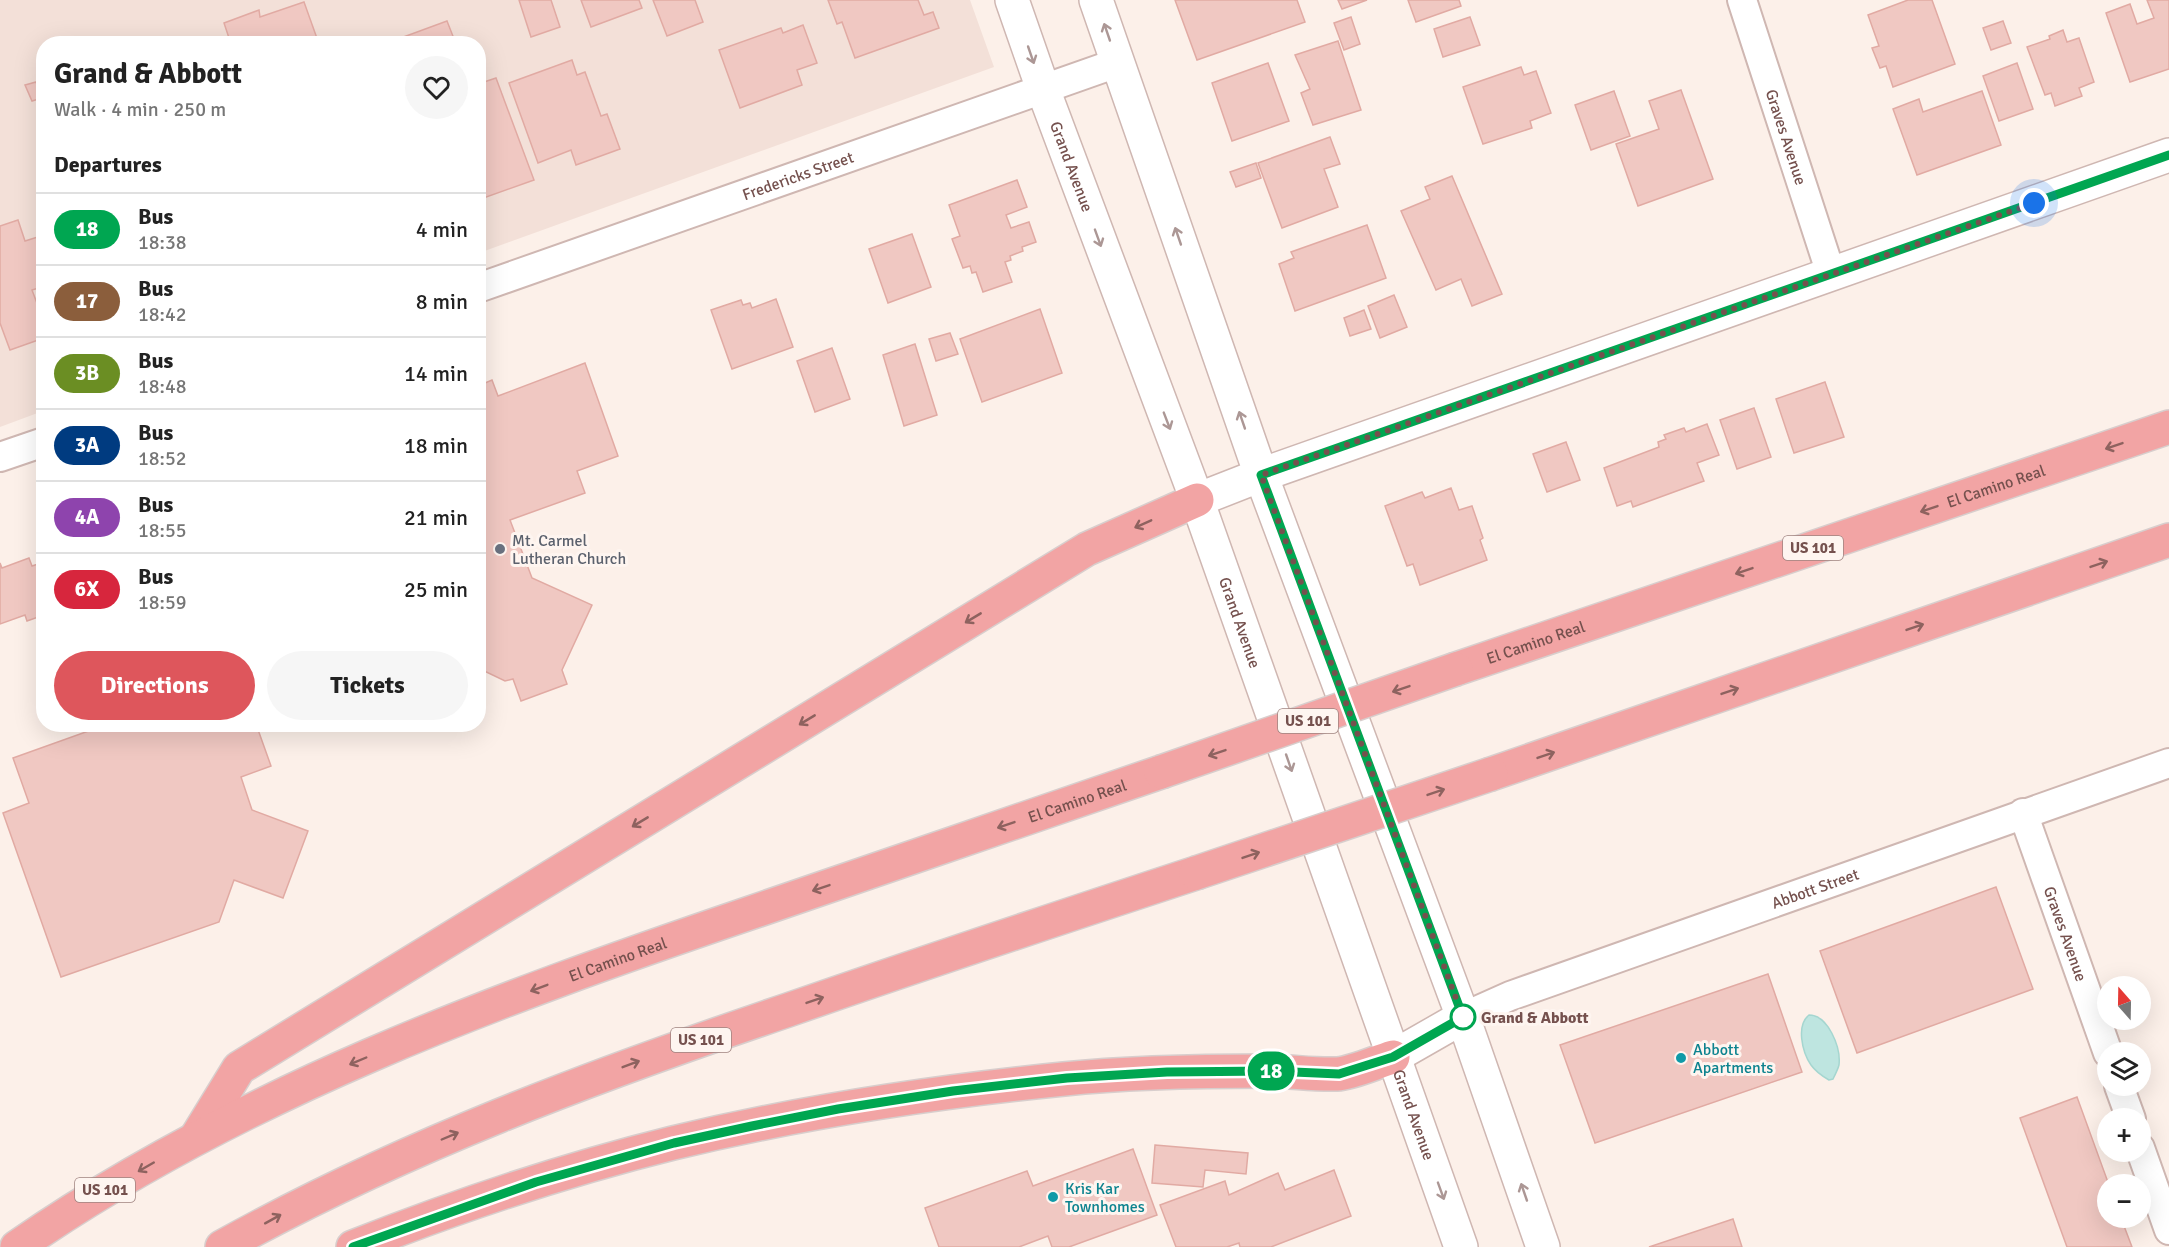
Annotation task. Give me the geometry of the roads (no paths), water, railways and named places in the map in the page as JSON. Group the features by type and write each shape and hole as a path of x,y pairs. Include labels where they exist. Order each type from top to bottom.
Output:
{"highway":[{"name":"El Camino Real","path":"17,1247 65,1214 196,1138 337,1070 452,1021 628,954 2169,427"},
{"path":"196,1138 239,1068 1087,549 1197,500"},
{"name":"US 101","path":"222,1247 286,1212 384,1164 542,1098 694,1042 982,943 1491,774 2169,540"},
{"path":"352,1247 525,1186 591,1166 674,1143 838,1109 953,1091 1067,1078 1167,1072 1271,1071 1339,1074 1393,1057"}],"street":[{"name":"Grand Avenue","path":"1012,0 1042,89 1197,500 1461,1247"},
{"path":"1096,0 1261,475 1463,1017 1543,1247"},
{"name":"Graves Avenue","path":"1742,0 1831,274"},
{"name":"Fredericks Street","path":"486,285 1117,63"},
{"path":"1197,500 1261,475 2169,155"},
{"path":"0,457 36,445"},
{"name":"Abbott Street","path":"1463,1017 1503,999 2169,763"},
{"name":"Graves Avenue","path":"2023,813 2104,1042"},
{"path":"1393,1057 1463,1017"},
{"path":"2145,1162 2169,1230"}],"water":[{"path":"1809,1015 1822,1020 1835,1041 1839,1065 1833,1079 1829,1080 1817,1072 1805,1053 1802,1032 1805,1019"}],"place":[{"name":"Mt. Carmel Lutheran Church","path":"500,549"},
{"name":"Grand & Abbott","path":"1463,1017"},
{"name":"Abbott Apartments","path":"1681,1058"},
{"name":"Kris Kar Townhomes","path":"1053,1197"}]}
